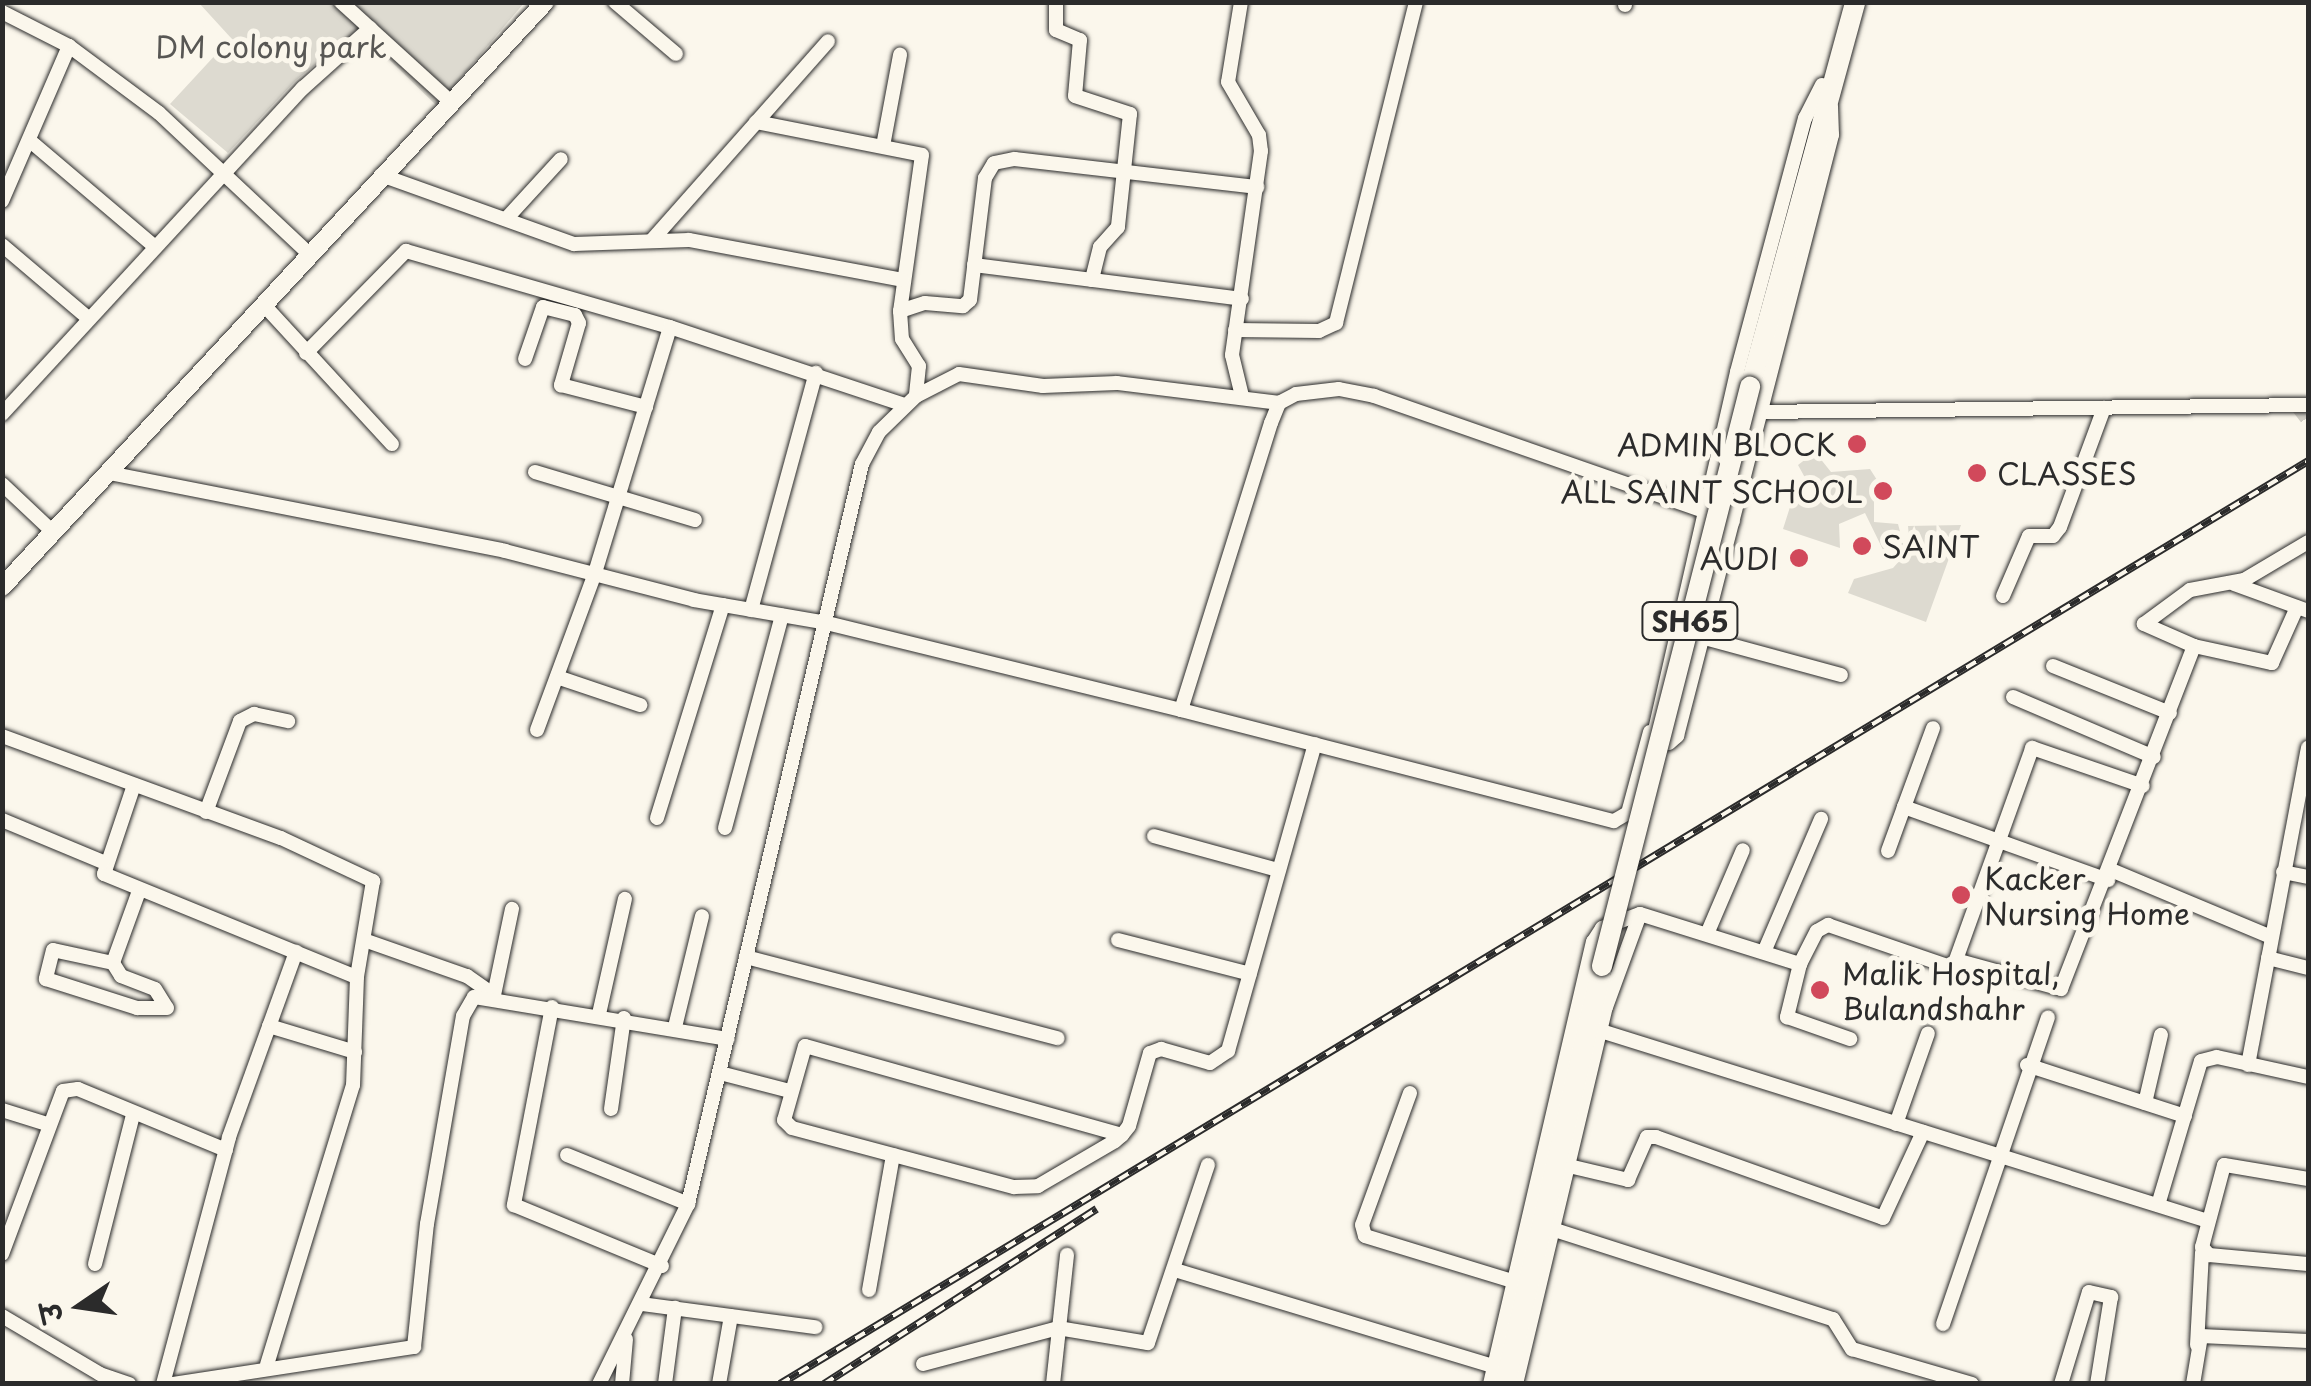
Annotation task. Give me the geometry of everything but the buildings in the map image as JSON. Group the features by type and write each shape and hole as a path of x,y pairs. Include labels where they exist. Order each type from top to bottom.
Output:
{"main road":[{"name":"SH65","path":"1826,93 1842,2"},
{"name":"SH65","path":"1499,1375 1818,123 1855,2"}],"street":[{"path":"342,2 452,104"},
{"path":"2,587 544,2"},
{"path":"615,2 676,54"},
{"path":"1056,2 1056,30 1080,40 1075,96 1130,114 1116,233 1100,246 1092,280"},
{"path":"1241,2 1228,82 1260,135 1258,187 1232,355 1242,396"},
{"path":"1235,330 1320,331 1336,323 1416,2"},
{"path":"2,12 69,46 159,113 310,255"},
{"path":"2,414 222,174 370,28"},
{"path":"653,239 828,41"},
{"path":"2,201 69,46"},
{"path":"883,146 900,55"},
{"path":"1650,732 1668,743 1676,736 1832,135 1826,93"},
{"path":"109,472 505,551 723,605 827,623 1619,822 1628,813 1650,732 1702,511 1805,118 1826,93"},
{"path":"756,122 917,152 923,161 900,311 902,340 918,366 910,400"},
{"path":"29,140 155,247"},
{"path":"506,219 562,159"},
{"path":"900,311 925,303 967,304 985,178 994,164 1015,159 1258,187"},
{"path":"381,174 596,247 653,239 689,240 902,280"},
{"path":"2,244 88,318"},
{"path":"306,353 406,251 910,400"},
{"path":"974,265 1242,299"},
{"path":"264,304 392,444"},
{"path":"526,359 542,307 575,315 579,323 561,385 646,407"},
{"path":"537,730 594,576 670,327"},
{"path":"751,610 816,373"},
{"path":"599,1384 662,1266 688,1204 862,464 879,432 910,400 937,382 980,373 1043,386 1117,383 1279,403 1296,394 1339,389 1374,396 1733,522"},
{"path":"1181,710 1279,403"},
{"path":"1759,412 2308,405"},
{"path":"2004,596 2028,536 2053,536 2060,527 2104,408"},
{"path":"536,472 695,520"},
{"path":"2,484 54,532"},
{"path":"2234,584 2303,609 2272,663 2194,646 2144,624 2190,590 2234,584 2308,542"},
{"path":"657,818 723,605"},
{"path":"724,828 782,615"},
{"path":"1702,638 1841,675"},
{"path":"1956,960 2061,990 2109,875 2194,646"},
{"path":"2054,666 2170,713"},
{"path":"557,677 640,705"},
{"path":"2013,697 2154,757"},
{"path":"206,812 240,721 254,714 288,721"},
{"path":"1888,851 1933,728"},
{"path":"2,736 367,875 375,888 357,977 355,1052 346,1114 267,1364"},
{"path":"1122,1135 810,1046 801,1050 786,1125 1027,1188 1122,1135 1150,1053 1161,1048 1210,1063 1224,1058 1315,744"},
{"path":"1850,1039 1787,1017 1800,964 1817,931 1828,925 1953,968 2034,746 2143,786"},
{"path":"2248,1066 2308,748"},
{"path":"134,785 103,862 104,874 357,977"},
{"path":"1904,807 2109,875 2271,937"},
{"path":"1764,952 1821,819"},
{"path":"2,820 103,862"},
{"path":"1154,836 1278,870"},
{"path":"1707,934 1743,850"},
{"path":"2283,872 2308,877"},
{"path":"113,963 139,890"},
{"path":"599,1014 625,899"},
{"path":"494,995 512,910"},
{"path":"1490,1384 1499,1375 1515,1282 1593,942 1611,922 1640,914 1800,964"},
{"path":"1516,1384 1600,1032 1640,914"},
{"path":"675,1027 702,916"},
{"path":"364,940 467,976 494,995"},
{"path":"1118,940 1250,974"},
{"path":"52,950 113,963 121,976 155,989 167,1008 123,1005 46,979 52,950"},
{"path":"162,1384 226,1150 296,952"},
{"path":"746,956 1058,1038"},
{"path":"2268,958 2308,968"},
{"path":"172,1384 267,1364 414,1346 427,1224 462,1016 474,996 494,995 728,1039"},
{"path":"552,1006 514,1206 662,1266"},
{"path":"1943,1324 2027,1065 2048,1017"},
{"path":"611,1109 624,1018"},
{"path":"269,1026 355,1052"},
{"path":"1600,1032 2205,1220"},
{"path":"1896,1124 1928,1033"},
{"path":"2145,1103 2161,1036"},
{"path":"2158,1205 2201,1061 2217,1057 2308,1077"},
{"path":"2027,1065 2184,1116"},
{"path":"720,1074 790,1091"},
{"path":"2,1254 56,1096 70,1088 226,1150"},
{"path":"1410,1092 1362,1225 1364,1236 1515,1282"},
{"path":"2,1110 47,1124"},
{"path":"96,1264 133,1114"},
{"path":"1569,1166 1628,1180 1648,1138 1656,1137 1883,1218 1923,1132"},
{"path":"567,1155 688,1204"},
{"path":"869,1290 893,1155"},
{"path":"2192,1384 2205,1220 2220,1169 2230,1162 2308,1179"},
{"path":"923,1364 1058,1328 1148,1343 1208,1165"},
{"path":"1555,1230 1833,1319 1848,1347 1972,1384"},
{"path":"2202,1252 2308,1264"},
{"path":"1052,1384 1067,1255"},
{"path":"1175,1270 1499,1375"},
{"path":"2061,1384 2085,1297 2094,1292 2112,1302 2097,1384"},
{"path":"642,1304 815,1327"},
{"path":"665,1384 674,1308"},
{"path":"2,1316 100,1374 129,1384"},
{"path":"719,1384 731,1316"},
{"path":"622,1384 626,1334"},
{"path":"2197,1346 2205,1334 2308,1341"}],"green space":[{"name":"DM colony park","path":"199,3 524,3 437,106 359,30 296,80 228,153 170,104 231,38"},
{"path":"1815,452 1831,472 1870,469 1884,491 1874,492 1874,522 1898,524 1904,547 1889,562 1865,513 1839,524 1840,548 1783,529 1790,507 1814,494 1798,465"},
{"path":"1961,525 1926,622 1848,593 1854,579 1893,568 1910,549 1908,526"}],"tunnel":[{"path":"2298,407 2308,420"}],"railway":[{"path":"780,1384 2308,461"},
{"path":"824,1384 1097,1209"}],"place":[{"name":"ADMIN BLOCK","path":"1857,444"},
{"name":"CLASSES","path":"1977,473"},
{"name":"ALL SAINT SCHOOL","path":"1883,491"},
{"name":"SAINT","path":"1862,546"},
{"name":"AUDI","path":"1799,558"},
{"name":"Kacker Nursing Home","path":"1961,895"},
{"name":"Malik Hospital, Bulandshahr","path":"1820,990"}]}
